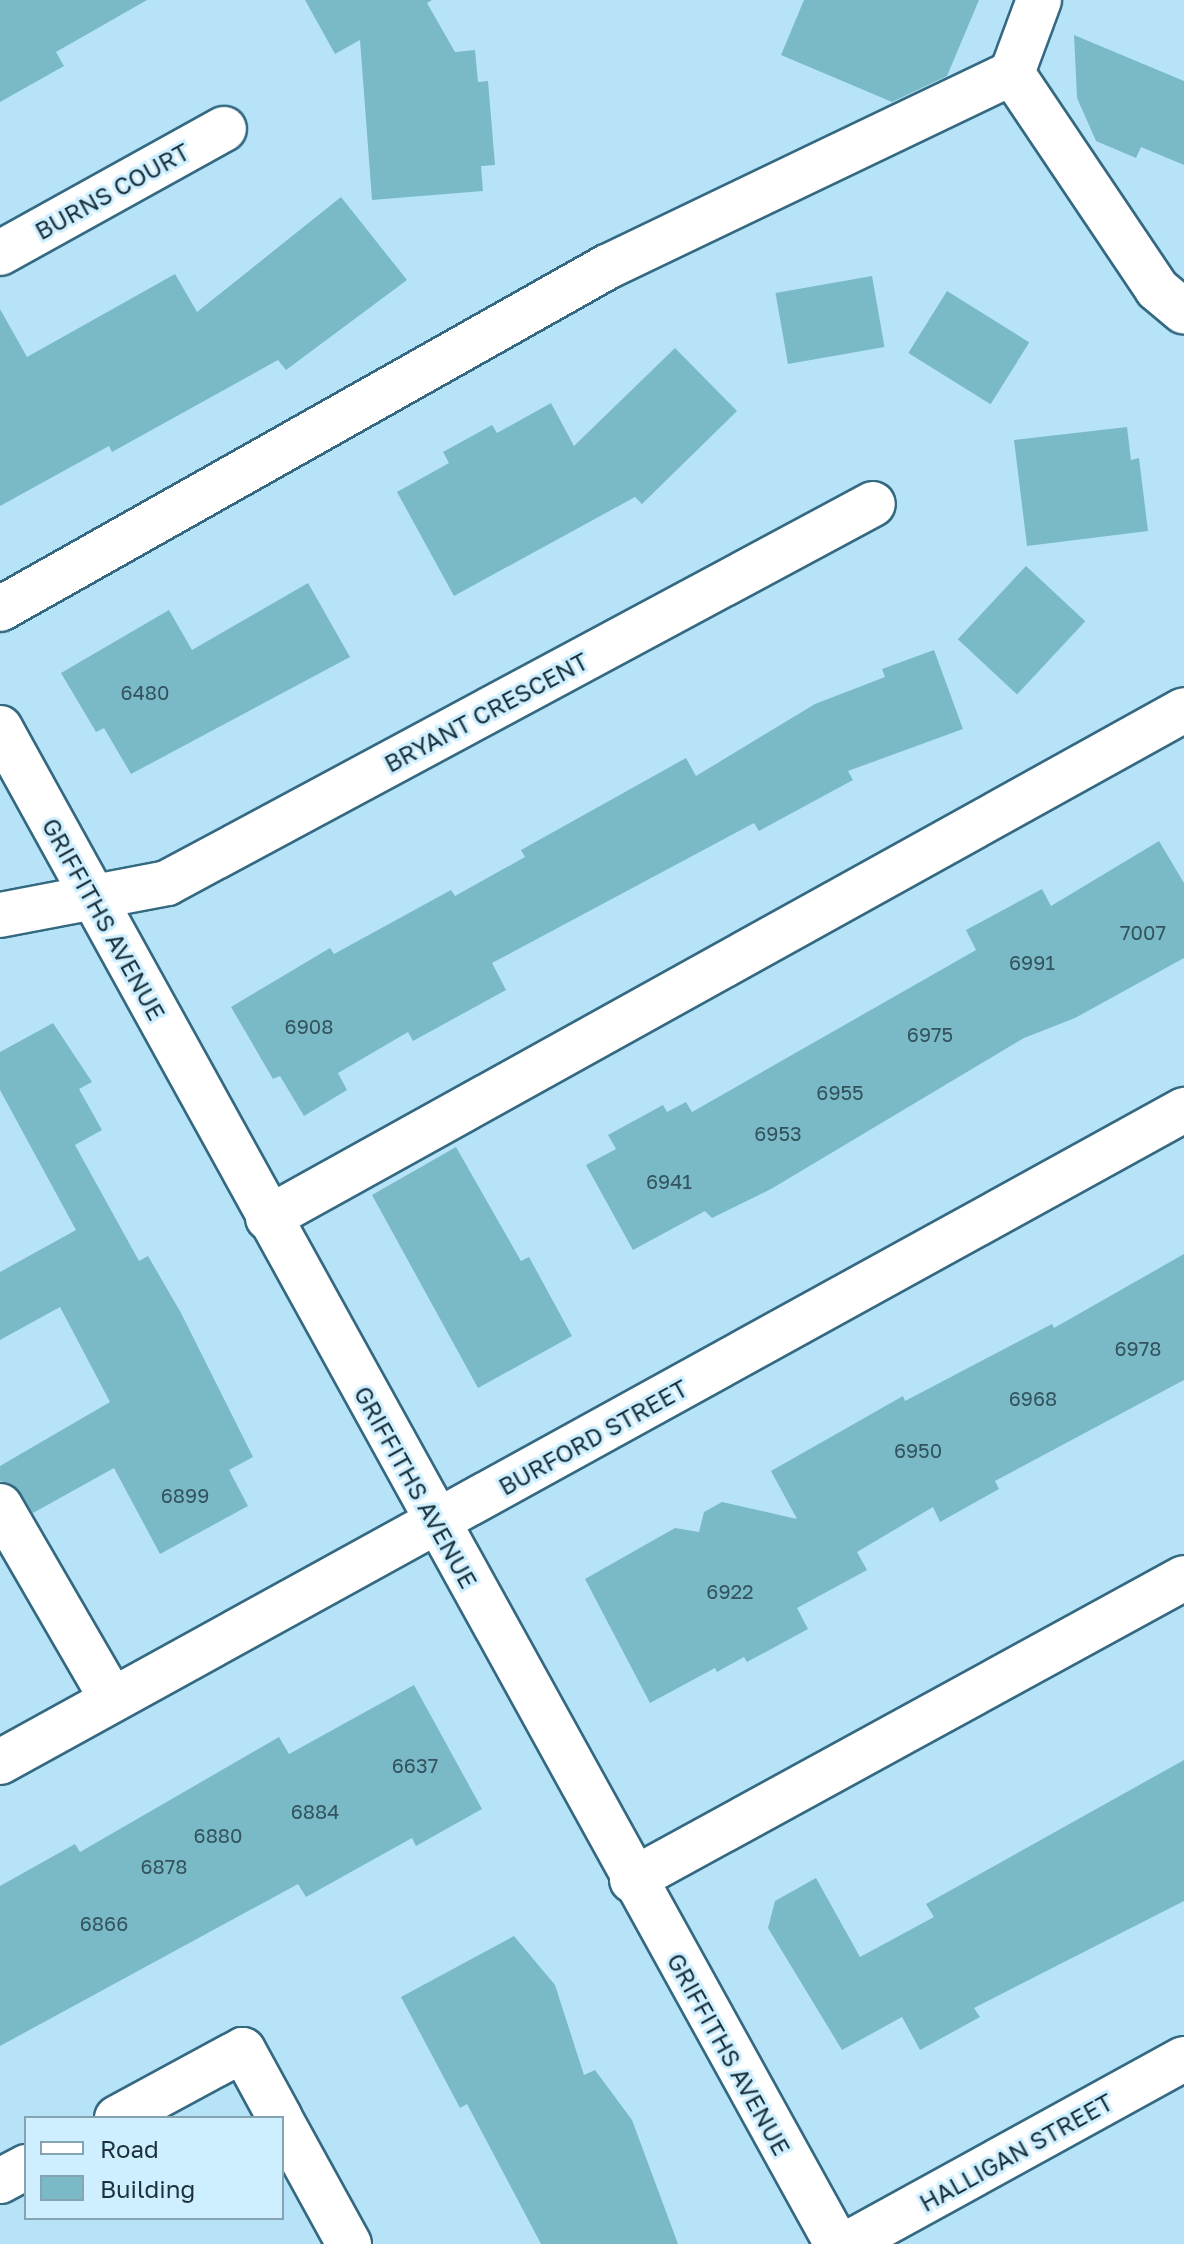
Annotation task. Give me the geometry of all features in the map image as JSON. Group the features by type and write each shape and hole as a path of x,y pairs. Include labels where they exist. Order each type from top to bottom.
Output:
{"street":[{"path":"0,609 607,267 1012,73 1039,0"},
{"path":"1012,73 1157,289 1184,312"},
{"name":"BURNS COURT","path":"0,253 224,129"},
{"name":"BRYANT CRESCENT","path":"0,915 167,883 873,504"},
{"path":"268,1218 1184,710"},
{"name":"GRIFFITHS AVENUE","path":"0,728 632,1880 837,2244"},
{"name":"BURFORD STREET","path":"0,1762 1184,1110"},
{"path":"0,1506 112,1699"},
{"path":"632,1880 1184,1578"},
{"path":"121,2116 243,2050 279,2116"},
{"name":"HALLIGAN STREET","path":"847,2244 1184,2059"},
{"path":"284,2125 349,2244"},
{"path":"0,2181 24,2168"}],"building":[{"path":"0,0 147,0 56,52 64,66 0,102"},
{"path":"305,0 432,0 427,3 455,52 475,50 478,82 488,81 495,165 481,166 483,191 372,200 360,40 335,54"},
{"path":"804,0 979,0 947,76 892,102 781,55"},
{"path":"1074,35 1184,81 1184,165 1141,147 1136,158 1096,141 1077,98"},
{"path":"341,197 407,280 286,370 278,360 112,452 109,446 0,506 0,309 27,357 175,274 197,312"},
{"path":"872,276 885,347 788,364 775,293"},
{"path":"947,291 1029,342 991,404 908,353"},
{"path":"675,348 737,411 642,504 635,497 454,596 397,492 449,463 443,452 492,425 497,433 551,403 574,446"},
{"path":"1127,427 1131,460 1139,458 1148,531 1027,546 1014,440"},
{"path":"1026,566 1085,621 1017,694 958,639"},
{"path":"308,583 350,657 131,774 104,728 96,732 61,673 169,610 192,650"},
{"path":"934,650 963,729 848,771 853,780 759,831 754,823 492,963 506,990 413,1041 408,1032 338,1073 347,1090 304,1116 280,1076 273,1079 231,1007 330,948 334,954 451,890 455,896 525,857 521,850 686,758 696,776 815,704 885,677 882,669"},
{"path":"1159,841 1184,883 1184,958 1075,1018 1024,1038 771,1189 712,1218 705,1211 633,1250 586,1165 616,1149 608,1135 663,1105 667,1112 686,1102 692,1112 976,950 966,930 1042,889 1051,906"},
{"path":"53,1023 92,1082 79,1089 102,1130 75,1145 139,1261 148,1256 181,1313 253,1457 229,1470 248,1506 160,1554 114,1468 33,1513 13,1485 0,1481 0,1466 110,1402 60,1307 0,1340 0,1272 76,1230 0,1090 0,1052"},
{"path":"456,1147 521,1261 529,1257 572,1336 478,1388 372,1195"},
{"path":"1184,1254 1184,1380 995,1481 999,1489 940,1522 933,1507 857,1552 867,1570 797,1608 808,1629 747,1662 744,1657 717,1672 715,1668 650,1703 585,1579 675,1528 699,1532 704,1512 722,1502 797,1519 771,1471 903,1396 905,1401 1052,1324 1054,1328"},
{"path":"414,1685 482,1809 416,1846 412,1838 306,1897 298,1884 0,2046 0,1886 75,1844 80,1852 279,1737 289,1754"},
{"path":"1184,1760 1184,1901 974,2008 980,2017 920,2050 902,2017 842,2050 768,1928 775,1901 816,1878 860,1957 934,1917 926,1904"},
{"path":"514,1936 555,1985 584,2075 595,2070 632,2120 678,2244 541,2244 467,2104 460,2108 401,1997"}]}
